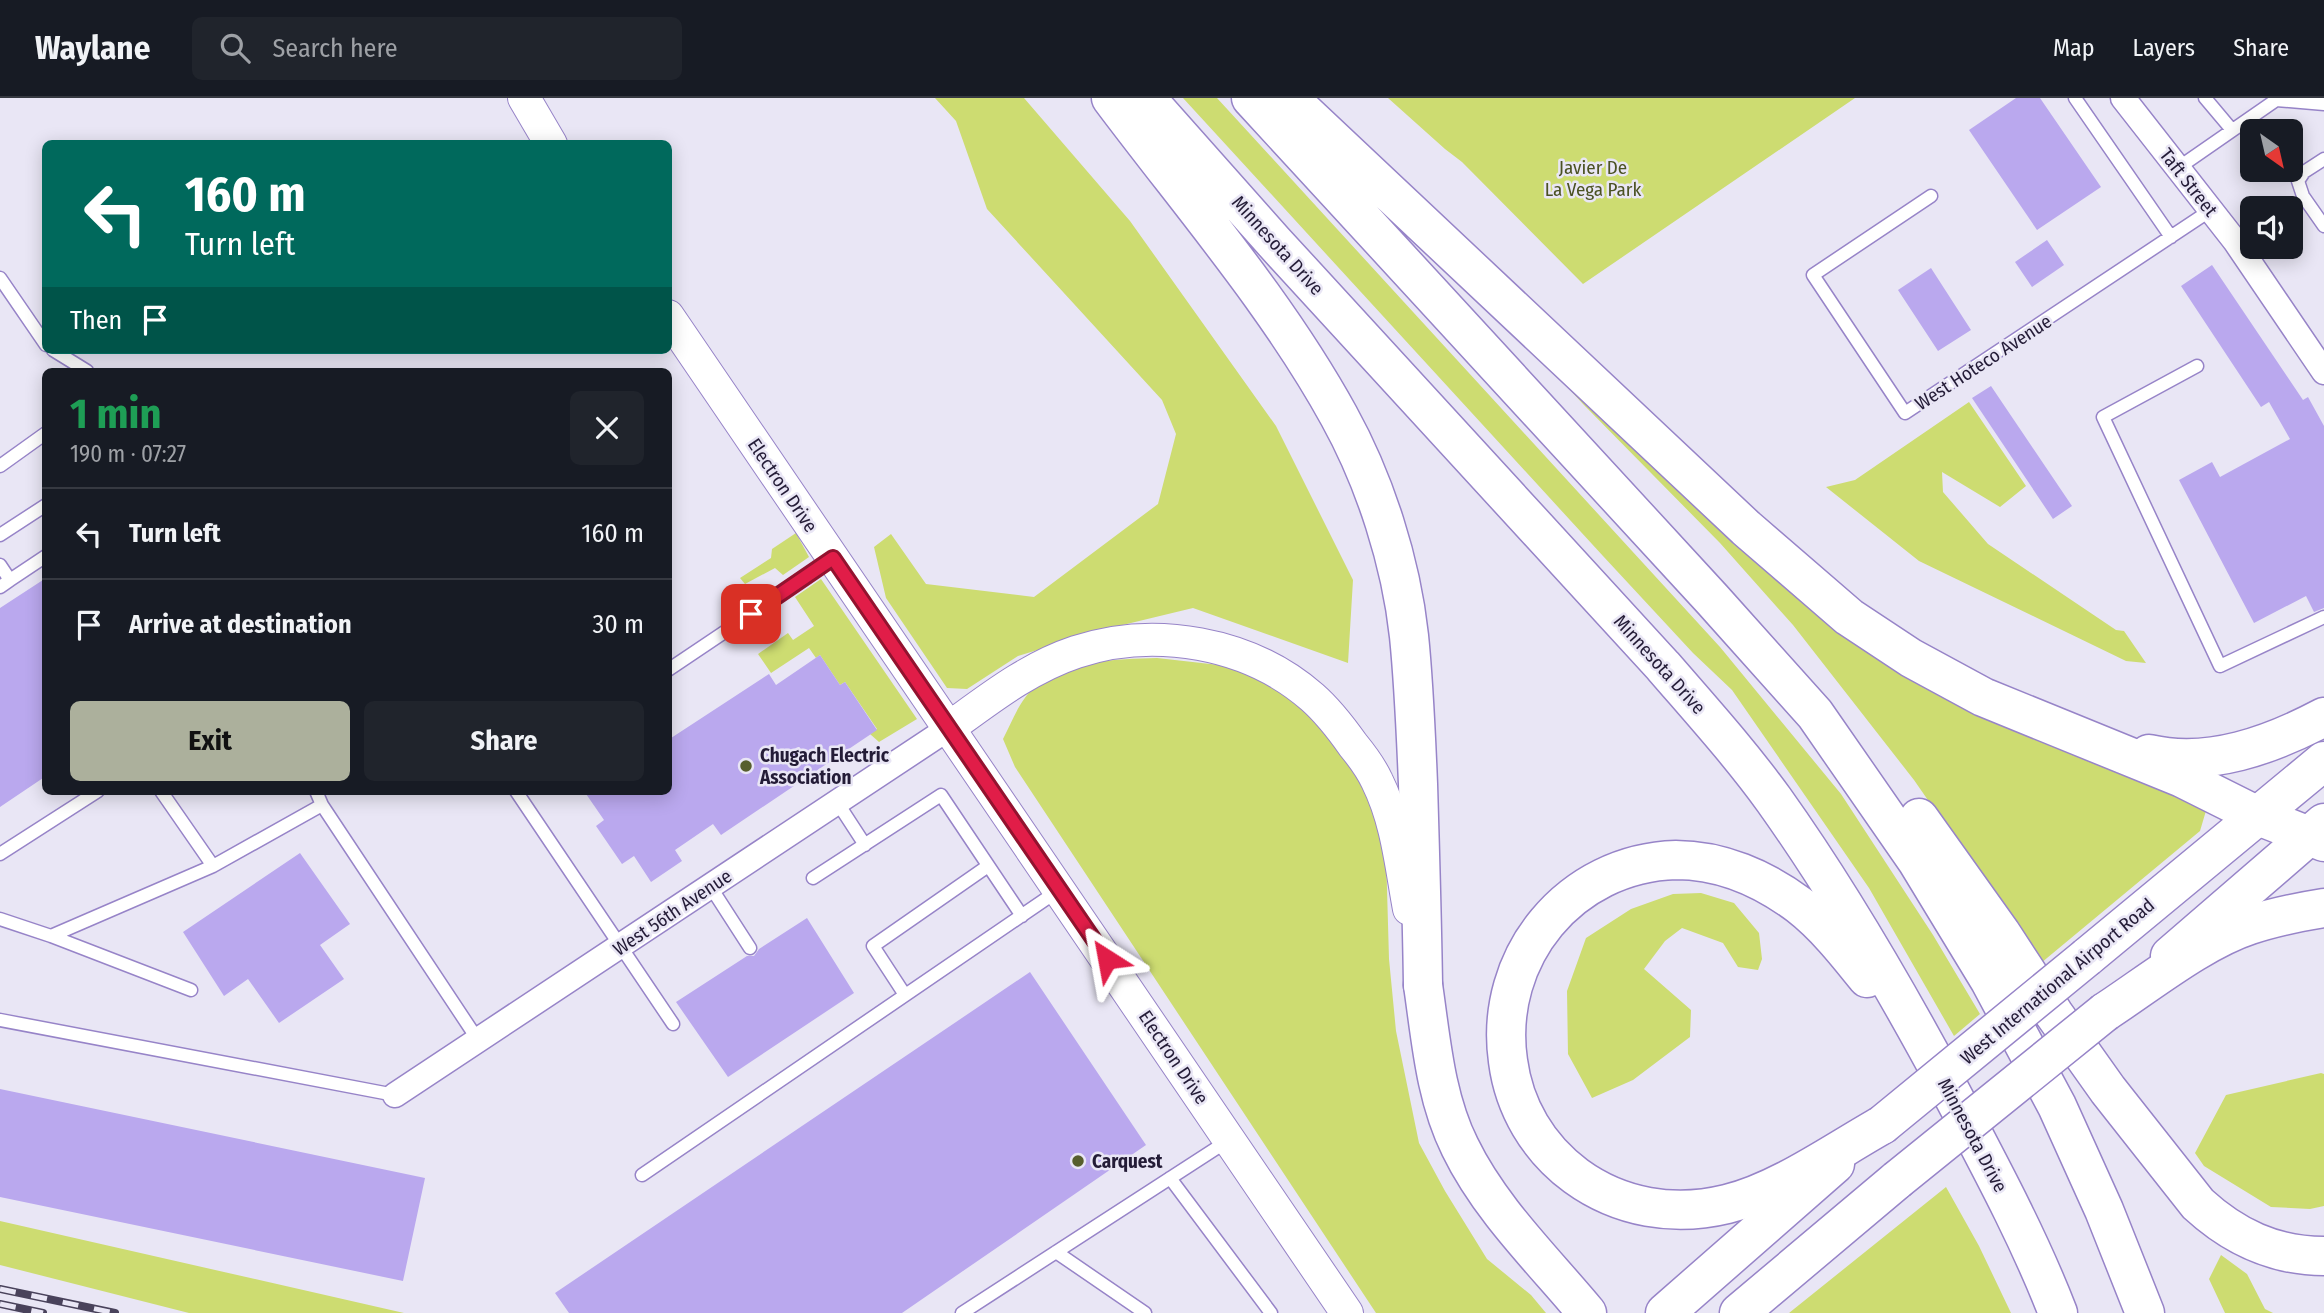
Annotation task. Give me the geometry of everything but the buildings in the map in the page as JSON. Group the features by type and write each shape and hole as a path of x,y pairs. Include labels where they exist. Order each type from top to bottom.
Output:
{"main road":[{"path":"1111,98 1219,239 1313,371 1340,418 1365,471 1396,566 1409,634 1416,738 1423,985 1435,1068 1447,1115 1459,1145 1485,1191 1587,1313"},
{"name":"Minnesota Drive","path":"1146,98 1663,666 1718,729 1773,800 1863,934 1935,1063 2004,1193 2058,1313"},
{"path":"1251,98 1815,714 1917,860 1990,981 2057,1106 2104,1210 2145,1313"},
{"path":"1289,98 1746,527 1849,617 1911,658 1983,697 2182,778 2256,815 2319,834"},
{"path":"1815,714 1865,757 1914,812 2001,933 2108,1090 2197,1204 2221,1224 2251,1242 2280,1252 2324,1256"},
{"path":"2085,739 2158,756 2221,756 2270,742 2324,717"},
{"name":"West International Airport Road","path":"1665,1313 1777,1213 1882,1125 2324,761"},
{"path":"1739,1313 2319,834"},
{"path":"1882,1125 1772,1188 1729,1204 1689,1211 1652,1209 1621,1200 1590,1186 1564,1167 1540,1142 1523,1114 1510,1081 1505,1040 1506,1009 1526,950 1547,922 1570,900 1595,882 1623,870 1677,860 1739,871 1800,906 1826,930 1935,1063"},
{"path":"2105,1012 2206,946 2247,926 2324,908"}],"street":[{"path":"524,98 549,140"},
{"name":"Taft Street","path":"2123,98 2211,210 2324,372"},
{"name":"Electron Drive","path":"672,322 1347,1313"},
{"path":"949,728 1032,671 1076,652 1113,643 1182,640 1253,660 1311,696 1336,722 1377,780 1396,835 1423,985"},
{"name":"West 56th Avenue","path":"395,1095 949,728"}],"lane":[{"path":"2075,98 2171,237"},
{"path":"2205,98 2232,130"},
{"path":"2178,167 2276,100 2324,104"},
{"path":"2324,159 2304,172 2298,181 2303,196 2324,226"},
{"name":"West Hoteco Avenue","path":"1931,196 1813,275 1905,413 2211,210"},
{"path":"0,278 42,339"},
{"path":"59,354 82,368"},
{"path":"2197,366 2103,417 2220,666 2324,617"},
{"path":"0,466 42,436"},
{"path":"0,535 42,508"},
{"path":"672,667 833,558"},
{"path":"0,565 5,584 42,559"},
{"path":"0,854 92,795"},
{"path":"163,795 213,866"},
{"path":"318,795 322,805 478,1040"},
{"path":"519,795 673,1024"},
{"path":"813,878 941,795 1022,916"},
{"path":"837,802 865,845"},
{"path":"51,936 213,866 322,805"},
{"path":"905,995 873,946 988,866"},
{"path":"710,886 750,948"},
{"path":"642,1175 1060,890"},
{"path":"0,919 191,990"},
{"path":"0,1020 395,1095"},
{"path":"962,1313 1230,1140"},
{"path":"1170,1178 1271,1313"},
{"path":"1056,1252 1145,1313"}],"green space":[{"path":"935,98 1024,98 1130,221 1276,426 1353,580 1348,663 1193,608 1106,629 1018,656 967,689 947,688 886,598 874,547 891,534 926,584 1034,597 1158,504 1176,434 1162,400 987,209 956,121"},
{"path":"1183,98 1217,98 1720,647 1841,794 1933,935 1980,1014 1954,1036 1869,888 1732,690 1693,653 1603,556"},
{"name":"Javier De La Vega Park","path":"1388,98 1855,98 1583,284 1462,162"},
{"path":"1460,271 1821,604 2208,804 2200,831 2041,963 1914,780 1793,625 1720,543 1583,404"},
{"path":"1969,402 2026,486 2000,507 1942,472 1943,492 1988,544 2116,630 2124,631 2146,663 2126,661 1919,561 1826,487 1855,480"},
{"path":"796,533 809,557 783,575 775,568 745,584 740,578 771,558 772,549"},
{"path":"821,579 917,719 879,742 870,734 877,729 845,682 840,685 820,655 816,658 809,648 771,673 758,654 788,633 793,640 814,626 795,597"},
{"path":"1157,658 1228,666 1273,685 1316,722 1378,800 1386,854 1389,959 1396,1031 1419,1143 1487,1259 1531,1295 1546,1313 1376,1313 1015,767 1003,739 1021,704 1035,687 1078,666 1109,660"},
{"path":"1701,893 1734,903 1759,933 1762,959 1758,970 1738,967 1723,943 1682,928 1665,941 1644,969 1691,1010 1690,1037 1633,1080 1592,1098 1568,1054 1567,991 1586,938 1631,909 1673,894"},
{"path":"2324,1074 2324,1206 2310,1209 2271,1207 2204,1166 2195,1153 2226,1095"},
{"path":"1946,1187 1979,1246 2011,1313 1789,1313"},
{"path":"0,1221 404,1313 189,1313 0,1265"},
{"path":"2221,1255 2247,1274 2265,1309 2273,1313 2225,1313 2209,1279"}],"railway":[{"path":"0,1289 115,1313"},
{"path":"0,1304 43,1313"}],"place":[{"name":"Chugach Electric Association","path":"746,766"},
{"name":"Carquest","path":"1078,1161"}],"route":[{"path":"751,614 833,558 1107,959"}]}
